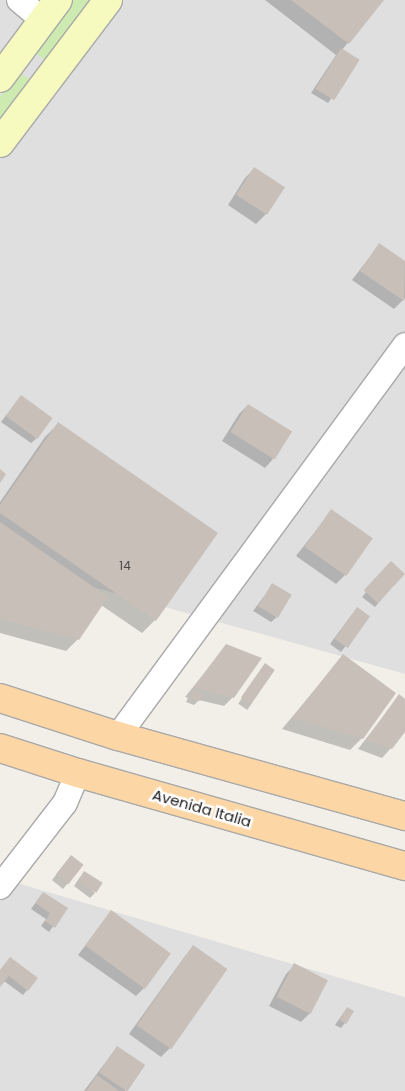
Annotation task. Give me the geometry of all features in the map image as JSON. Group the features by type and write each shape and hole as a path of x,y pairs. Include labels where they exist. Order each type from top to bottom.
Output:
{"main road":[{"path":"0,143 108,0"},
{"path":"0,78 50,10"},
{"path":"0,698 118,736 405,816"},
{"name":"Avenida Italia","path":"0,748 78,773 405,866"}],"street":[{"path":"19,0 50,10"},
{"path":"118,736 405,345"},
{"path":"0,887 64,803 78,773"}],"shaded area":[{"path":"0,0 405,0 405,674 0,561"},
{"path":"0,878 405,997 405,1091 0,1091"}],"green space":[{"path":"73,0 91,0 45,60 34,52"},
{"path":"19,72 30,80 0,121 0,97"}],"building":[{"path":"291,0 384,0 349,44"},
{"path":"341,48 360,60 334,100 316,89"},
{"path":"254,167 285,187 267,215 236,195"},
{"path":"379,243 405,261 404,301 360,271"},
{"path":"21,395 53,418 37,439 6,416"},
{"path":"248,404 292,432 275,460 231,432"},
{"path":"58,422 218,533 156,621 0,513 0,505"},
{"path":"0,469 6,474 0,483"},
{"path":"331,509 373,538 346,576 305,547"},
{"path":"0,522 108,597 79,640 0,619"},
{"path":"391,561 405,574 378,603 364,590"},
{"path":"272,583 292,595 278,618 258,606"},
{"path":"357,607 370,616 348,648 335,639"},
{"path":"226,644 262,658 234,698 193,688"},
{"path":"343,654 396,693 363,739 292,718"},
{"path":"265,663 275,670 251,704 241,697"},
{"path":"193,691 203,694 200,701 190,698"},
{"path":"399,694 405,699 405,732 392,749 366,740"},
{"path":"71,855 84,865 68,885 56,875"},
{"path":"84,871 103,883 96,893 78,881"},
{"path":"43,892 68,908 55,928 45,921 50,913 35,903"},
{"path":"111,910 171,953 145,989 85,946"},
{"path":"193,945 227,969 171,1049 137,1025"},
{"path":"10,957 38,978 28,991 9,976 0,987 0,970"},
{"path":"294,963 328,980 311,1014 277,997"},
{"path":"347,1007 354,1011 346,1024 339,1020"},
{"path":"117,1046 145,1065 128,1091 99,1073"},
{"path":"97,1075 119,1091 86,1091"}]}
